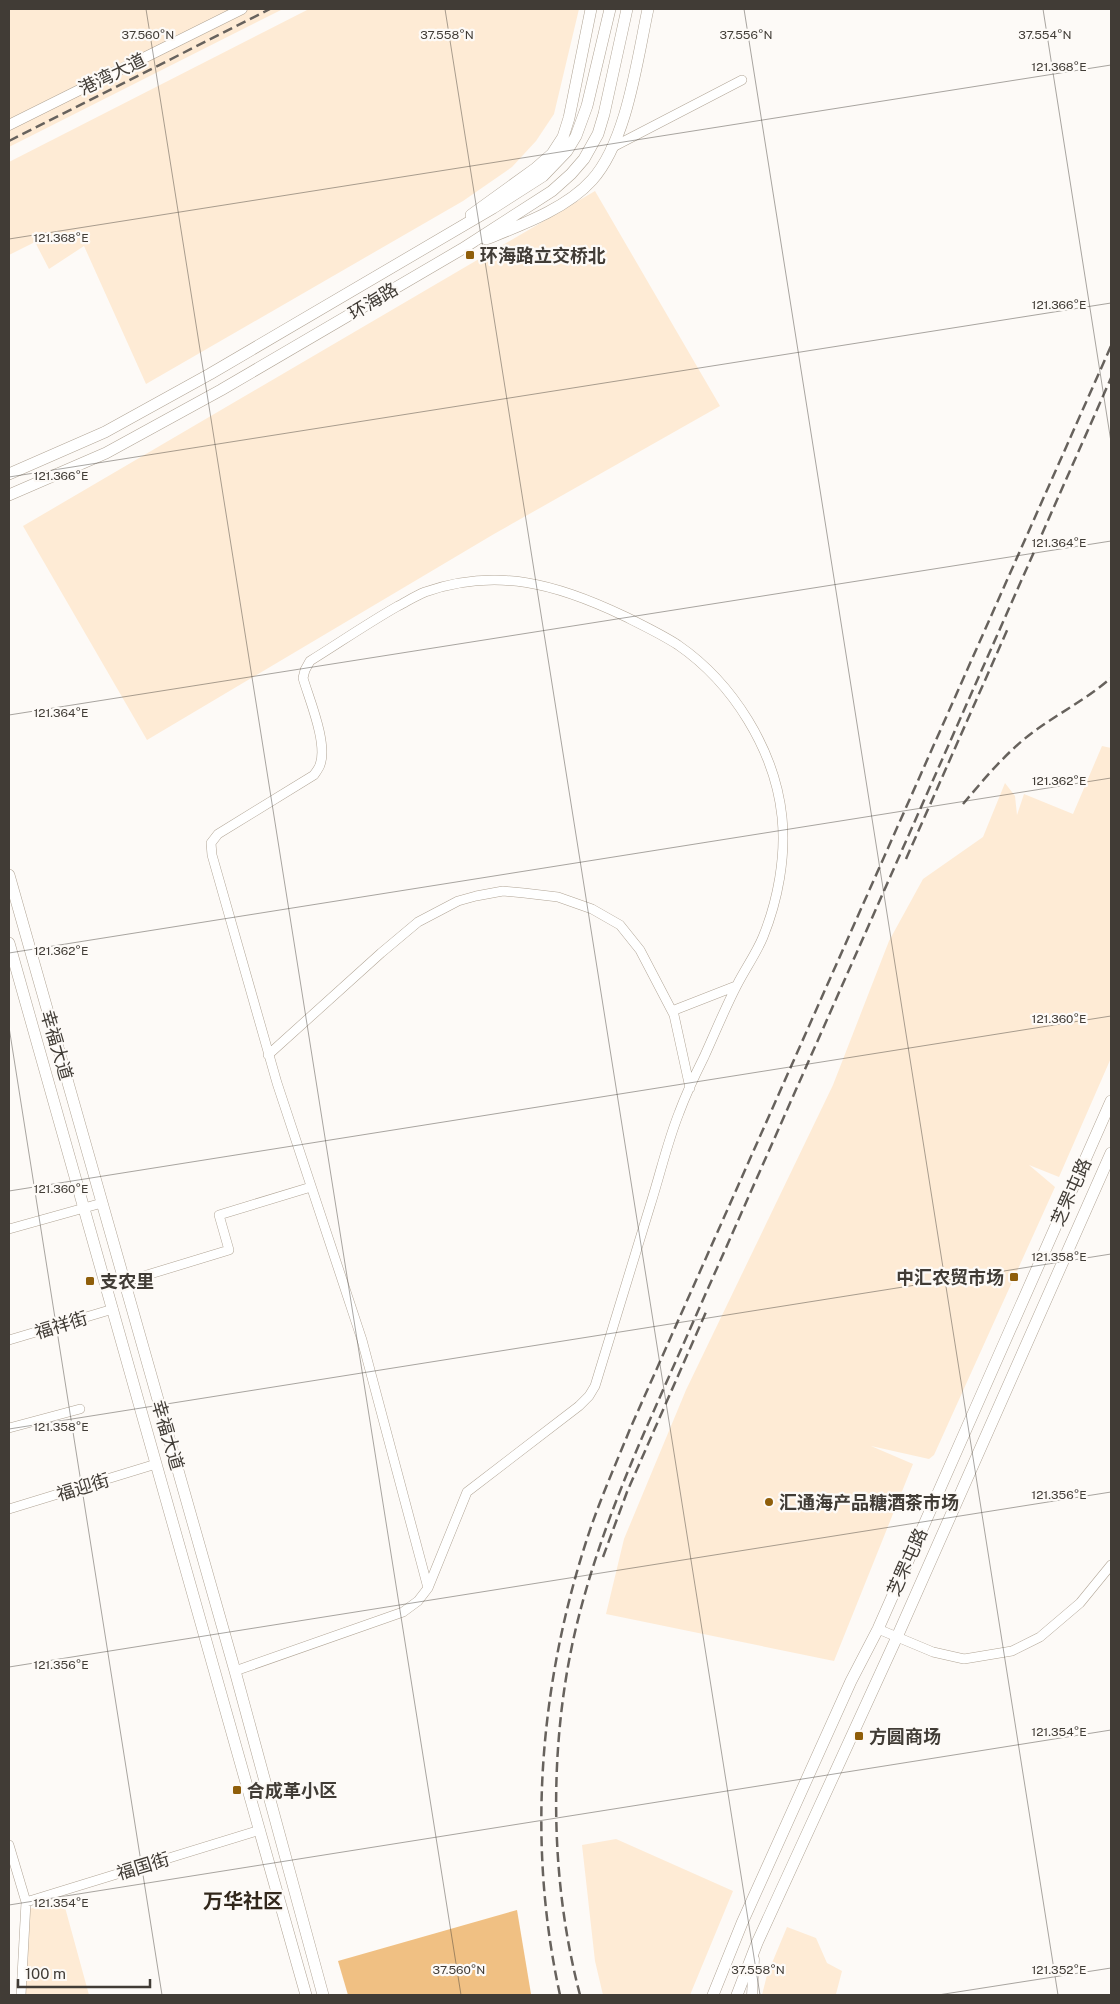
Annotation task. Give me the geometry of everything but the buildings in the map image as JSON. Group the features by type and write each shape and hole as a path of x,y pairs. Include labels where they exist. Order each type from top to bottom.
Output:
{"main road":[{"path":"454,231 476,210 536,168 552,154 564,137 591,9"},
{"name":"环海路","path":"9,474 105,432 219,369 454,231 543,176 567,151 576,136 582,121 610,9"},
{"name":"环海路","path":"9,495 106,453 213,395 462,249 552,192 572,174 584,159 598,134 627,9"},
{"path":"462,249 542,215 577,194 592,180 612,148 621,129 648,9"},
{"name":"幸福大道","path":"9,875 235,1671 323,1995"},
{"name":"幸福大道","path":"9,942 12,969 84,1208 306,1995"},
{"name":"芝罘屯路","path":"713,1995 742,1923 790,1815 851,1681 878,1629 1111,1101"},
{"name":"芝罘屯路","path":"737,1995 756,1942 897,1638 1111,1153"}],"street":[{"name":"港湾大道","path":"9,125 242,9"},
{"path":"612,148 742,80"},
{"path":"235,1671 403,1612 418,1601 428,1588 467,1492 580,1406 589,1396 595,1386 679,1112 736,986 762,939 776,895 782,852 782,818 775,783 763,748 746,718 726,690 699,662 678,645 653,630 597,603 538,584 503,579 458,584 423,593 379,617 310,661 303,678 320,740 322,751 320,765 314,775 218,834 211,844 214,864 268,1054 362,1340 428,1588"},
{"path":"268,1054 418,922 458,902 476,896 503,892 558,897 592,909 620,925 640,950 672,1011 690,1088"},
{"path":"672,1011 736,986"},
{"path":"124,1282 229,1250 219,1215 311,1187"},
{"path":"9,1229 102,1203"},
{"name":"福祥街","path":"9,1340 112,1309"},
{"path":"9,1428 80,1409"},
{"name":"福迎街","path":"9,1509 156,1464"},
{"path":"878,1629 933,1652 964,1659 1012,1651 1040,1637 1080,1603 1111,1565"},
{"name":"福国街","path":"26,1902 260,1830"},
{"path":"10,1851 26,1902 21,1995"},
{"path":"752,1995 752,1972 756,1942"}],"shaded area":[{"path":"9,9 283,9 9,147"},
{"path":"309,9 579,9 554,114 536,141 512,167 463,201 146,384 84,246 49,269 35,242 9,255 9,162"},
{"path":"595,191 720,406 494,534 147,740 23,526"},
{"path":"1102,746 1111,748 1111,1058 1059,1177 1029,1165 1055,1187 934,1455 929,1459 871,1446 913,1464 834,1661 606,1614 624,1539 686,1390 833,1085 889,941 923,879 983,837 1005,783 1015,796 1017,815 1024,794 1073,814"},
{"path":"616,1839 733,1891 690,1995 603,1995 595,1961 582,1845"},
{"path":"63,1900 89,1995 25,1995 25,1910"},
{"path":"517,1910 531,1994 348,1995 338,1961"},
{"path":"787,1927 816,1938 827,1963 842,1971 836,1994 855,1995 762,1995 767,1975"}],"railway":[{"path":"9,141 270,9"},
{"path":"560,1995 550,1938 544,1881 541,1824 543,1767 548,1710 557,1653 570,1597 586,1542 630,1429 1111,346"},
{"path":"580,1995 562,1901 556,1802 558,1752 562,1703 570,1655 581,1608 601,1542 644,1433 1111,378"},
{"path":"906,859 1009,626"},
{"path":"963,804 1016,746 1045,723 1111,678"},
{"path":"603,1557 627,1492 706,1312"}],"place":[{"name":"环海路立交桥北","path":"470,255"},
{"name":"中汇农贸市场","path":"1014,1277"},
{"name":"支农里","path":"90,1281"},
{"name":"汇通海产品糖酒茶市场","path":"769,1502"},
{"name":"方圆商场","path":"859,1736"},
{"name":"合成革小区","path":"237,1790"}],"district":[{"name":"万华社区","path":"243,1901"}]}
